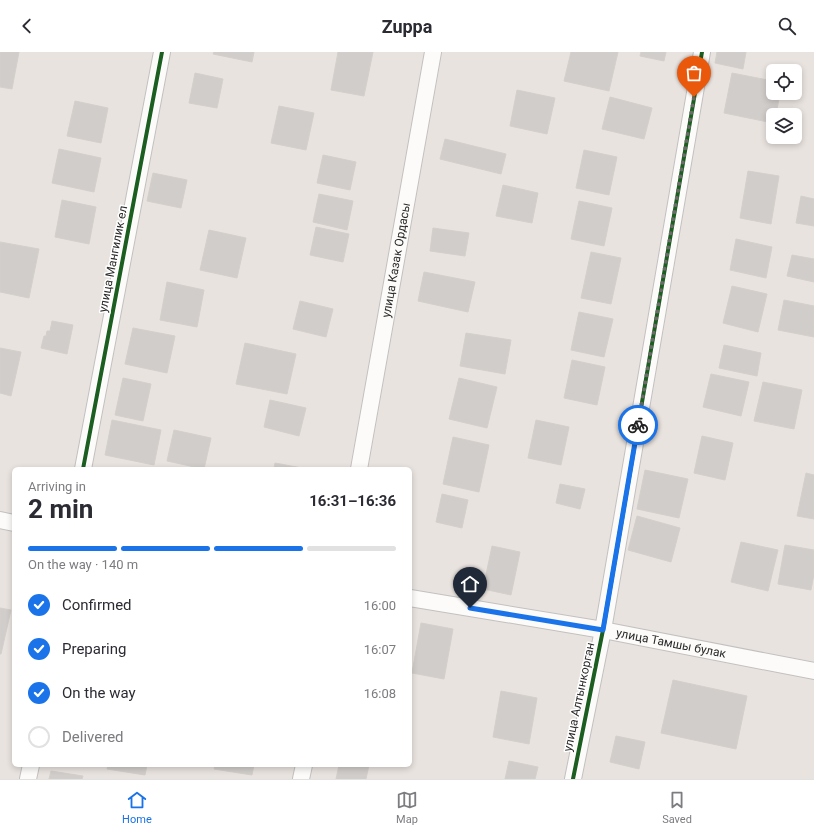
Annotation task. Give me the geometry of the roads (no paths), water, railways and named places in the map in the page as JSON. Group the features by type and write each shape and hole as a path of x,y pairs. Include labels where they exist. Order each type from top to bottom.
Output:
{"street":[{"name":"улица Мангилик ел","path":"83,467 162,52"},
{"name":"улица Казак Ордасы","path":"359,467 433,52"},
{"name":"улица Алтынкорган","path":"573,779 603,630 702,52"},
{"path":"0,520 12,523"},
{"name":"улица Тамшы булак","path":"412,598 603,630 814,671"},
{"path":"28,779 31,767"},
{"path":"301,779 304,767"}]}
